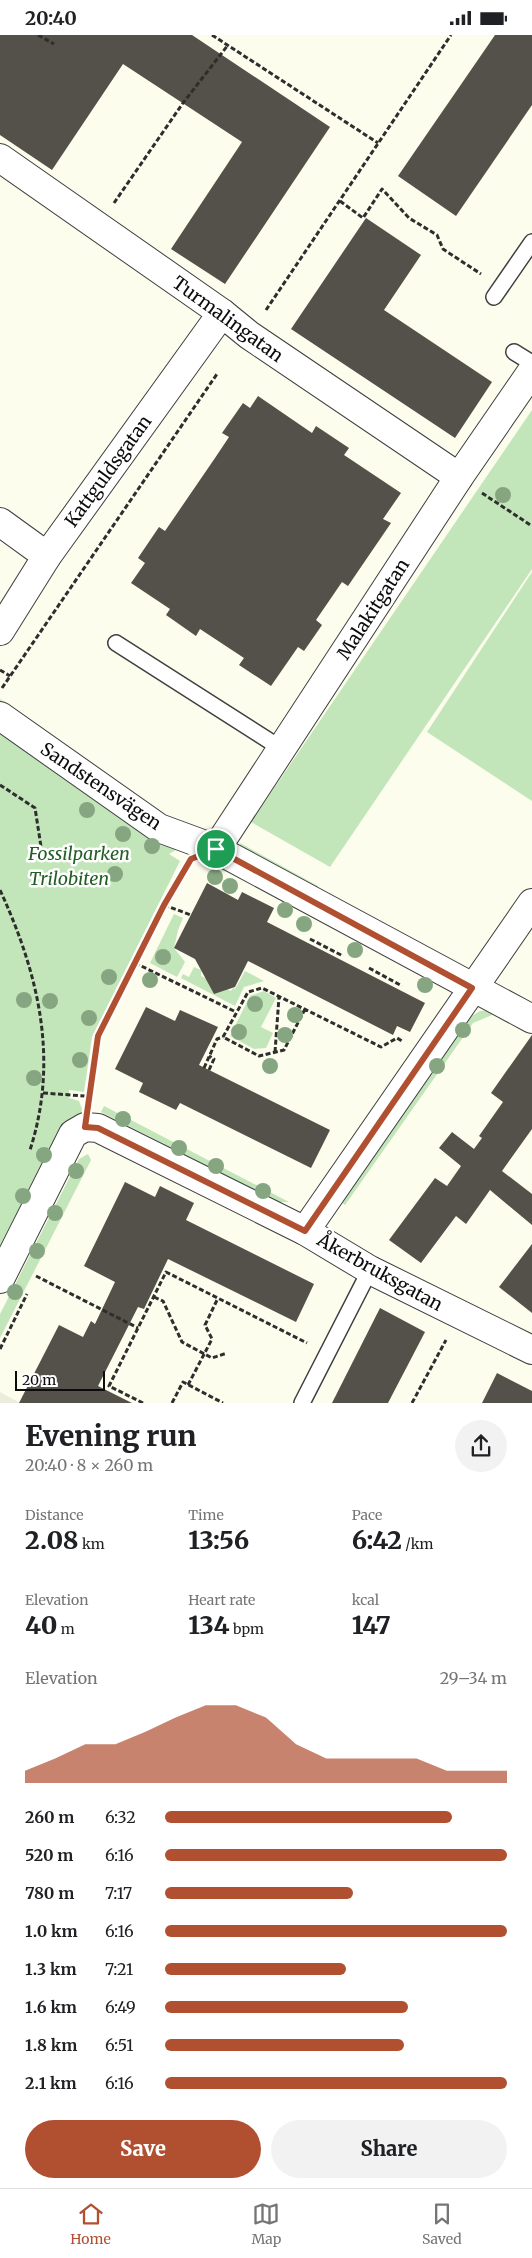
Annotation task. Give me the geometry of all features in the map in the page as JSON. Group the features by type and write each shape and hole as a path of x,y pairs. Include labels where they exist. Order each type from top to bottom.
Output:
{"street":[{"name":"Turmalingatan","path":"0,158 222,313 249,335 459,477"},
{"name":"Kattguldsgatan","path":"0,631 47,556 222,313"},
{"name":"Malakitgatan","path":"216,849 459,477 523,362"},
{"path":"0,522 47,556"},
{"name":"Sandstensvägen","path":"0,716 159,828 216,849 532,1019"},
{"name":"Åkerbruksgatan","path":"532,903 305,1231 370,1270 532,1350"},
{"path":"0,1279 73,1134 85,1127 98,1128 305,1231"}],"lane":[{"path":"497,293 532,242"},
{"path":"523,362 532,363"},
{"path":"116,643 282,749"},
{"path":"302,1403 370,1270"}],"path":[{"path":"38,35 54,44"},
{"path":"212,35 378,143"},
{"path":"249,335 451,35"},
{"path":"112,205 183,103 228,45"},
{"path":"340,201 364,218 382,189 409,218 437,235 444,249 497,293"},
{"path":"0,691 220,369"},
{"path":"459,477 532,526"},
{"path":"0,670 10,676"},
{"path":"0,785 35,808 42,853"},
{"path":"85,1127 91,1097 98,1036 164,905 191,859 216,849"},
{"path":"0,890 13,919 39,1009 44,1048 44,1093 27,1156"},
{"path":"164,905 191,915"},
{"path":"310,939 343,956"},
{"path":"135,963 236,1011"},
{"path":"369,968 402,986"},
{"path":"204,1068 217,1039 223,1037 248,992 262,988 381,1047 397,1038 427,1054"},
{"path":"275,1052 279,997"},
{"path":"223,1037 259,1056 284,1051 304,1009"},
{"path":"209,1057 214,1059 209,1070"},
{"path":"44,1093 91,1097 100,1101"},
{"path":"143,1403 109,1385 166,1272 328,1353"},
{"path":"36,1276 138,1328"},
{"path":"154,1297 163,1301 182,1342 212,1358 227,1353"},
{"path":"188,1385 212,1339 205,1325 218,1298"},
{"path":"412,1403 459,1314"},
{"path":"172,1403 183,1382 223,1403"}],"green space":[{"path":"532,410 532,569 330,867 251,822"},
{"path":"532,572 532,801 427,732"},
{"name":"Fossilparken","path":"0,699 196,838 169,854 180,861 92,1037 84,1092 69,1090 69,1098 79,1101 82,1109 80,1118 65,1122 0,1251"},
{"path":"240,843 318,886 317,891 241,848"},
{"path":"174,914 183,918 174,948 185,962 177,977 150,963"},
{"path":"194,967 201,970 201,976 231,991 233,988 235,989 245,971 264,981 244,987 235,1006 181,978 183,974 189,977"},
{"path":"264,991 276,998 261,1027 273,1033 266,1048 254,1049 230,1036 250,996"},
{"path":"489,1010 497,1013 473,1023 345,1205 339,1200 467,1019 480,1011"},
{"path":"104,1106 289,1202 279,1202 101,1112"},
{"path":"88,1154 91,1160 0,1338 0,1314 79,1159"}],"shaded area":[{"path":"0,1392 20,1403 0,1403"}],"building":[{"path":"0,35 192,35 330,127 225,284 171,249 242,142 123,64 52,170 0,135"},
{"path":"495,35 532,35 532,105 456,216 398,176"},
{"path":"366,218 421,255 384,310 492,382 455,438 291,329"},
{"path":"258,396 312,433 316,426 349,448 344,455 401,493 383,519 391,523 348,586 342,582 316,620 322,625 304,651 298,647 271,686 239,665 244,658 200,629 196,636 166,615 170,609 131,583 145,563 138,558 159,527 165,531 229,437 222,433 243,403 250,408"},
{"path":"207,883 238,900 242,892 274,908 267,922 425,1003 410,1032 397,1026 393,1035 248,961 235,987 214,994 195,959 174,948"},
{"path":"146,1007 175,1021 180,1010 218,1027 199,1065 330,1130 311,1168 180,1103 176,1110 139,1092 143,1083 115,1069"},
{"path":"532,1035 532,1129 502,1171 532,1194 532,1225 490,1190 466,1224 456,1216 421,1263 389,1240 435,1178 447,1186 461,1166 439,1148 452,1132 474,1149 482,1138 479,1136 503,1102 491,1093"},
{"path":"125,1182 155,1197 160,1186 194,1203 186,1220 314,1284 296,1322 168,1259 144,1309 138,1307 98,1386 132,1403 19,1403 59,1325 83,1337 91,1321 95,1324 115,1282 84,1266"},
{"path":"532,1244 532,1313 499,1287"},
{"path":"380,1308 425,1332 388,1403 332,1403"},
{"path":"497,1373 532,1391 532,1403 482,1403"}],"route":[{"path":"216,849 472,988 305,1231 98,1128 85,1127 91,1097 98,1036 164,905 191,859 216,849"}],"park label":[{"name":"Trilobiten","path":"69,878"}]}
